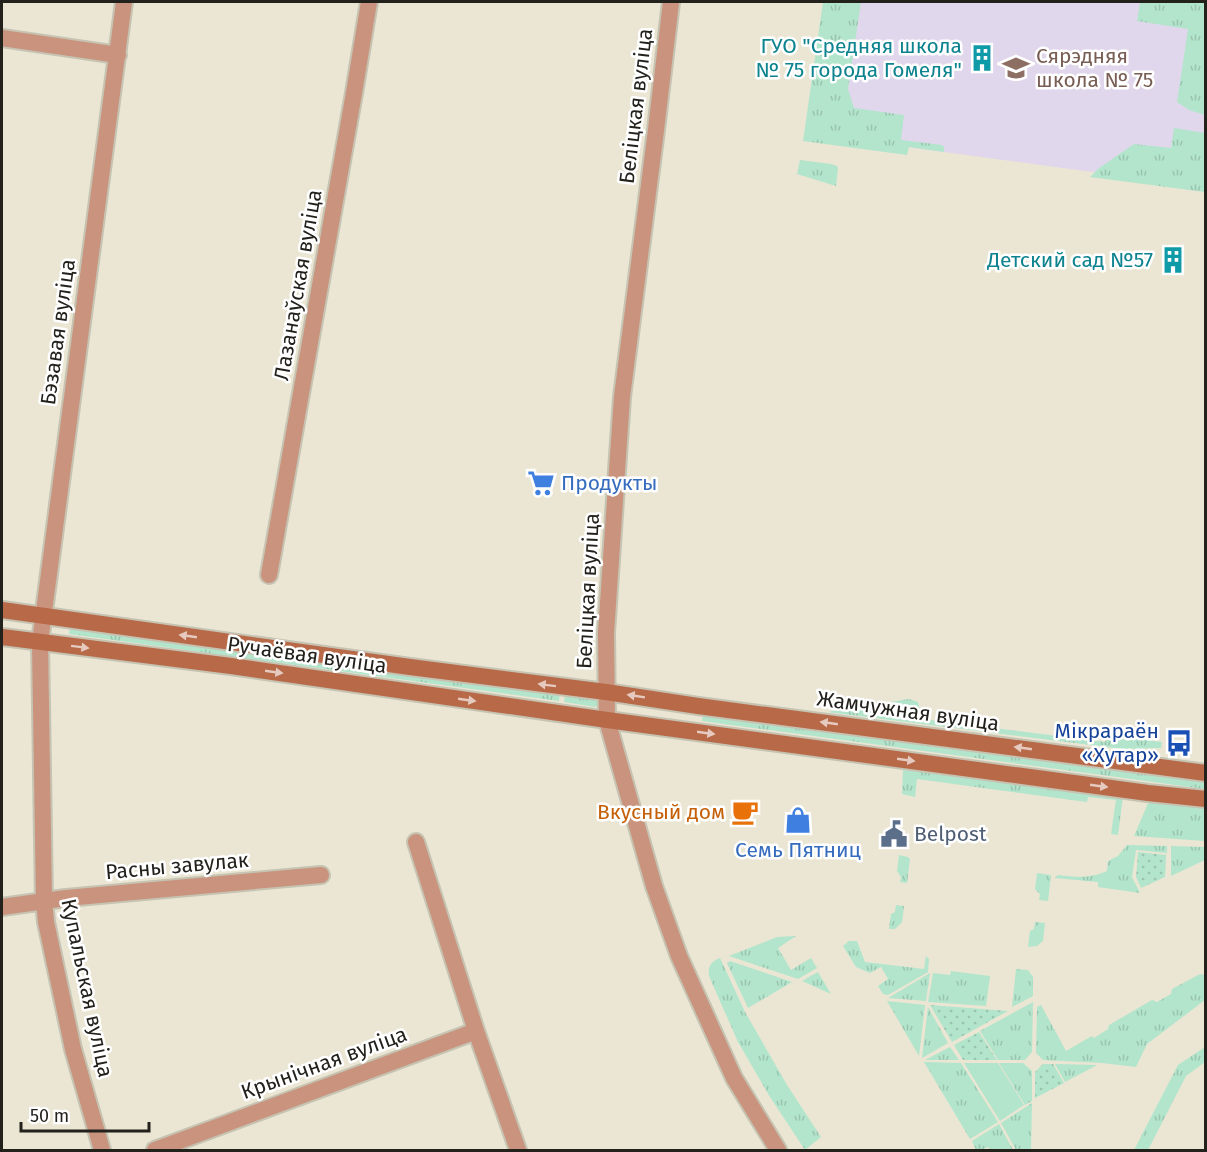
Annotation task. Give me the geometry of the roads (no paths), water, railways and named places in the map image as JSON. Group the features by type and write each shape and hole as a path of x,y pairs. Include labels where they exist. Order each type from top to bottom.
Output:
{"main road":[{"name":"Ручаёвая вуліца","path":"2,610 410,668 606,692"},
{"name":"Ручаёвая вуліца","path":"2,637 231,666 607,720"},
{"name":"Жамчужная вуліца","path":"606,692 1206,773"},
{"path":"607,720 1206,799"}],"street":[{"name":"Бэзавая вуліца","path":"43,616 124,2"},
{"name":"Лазанаўская вуліца","path":"269,575 369,2"},
{"name":"Беліцкая вуліца","path":"671,2 622,397 606,633 607,720 654,886 679,957 734,1078 778,1150"},
{"path":"2,38 118,55"},
{"name":"Купальская вуліца","path":"43,616 40,642 46,922 73,1049 102,1150"},
{"path":"416,842 476,1031 518,1150"},
{"name":"Расны завулак","path":"2,908 44,901 321,875"},
{"name":"Крынічная вуліца","path":"155,1150 476,1031"}],"place":[{"name":"ГУО \"Средняя школа № 75 города Гомеля\"","path":"982,58"},
{"name":"Сярэдняя школа № 75","path":"1016,68"},
{"name":"Детский сад №57","path":"1173,260"},
{"name":"Продукты","path":"541,483"},
{"name":"Мікрараён «Хутар»","path":"1179,743"},
{"name":"Вкусный дом","path":"745,812"},
{"name":"Семь Пятниц","path":"798,820"},
{"name":"Belpost","path":"894,834"}]}
